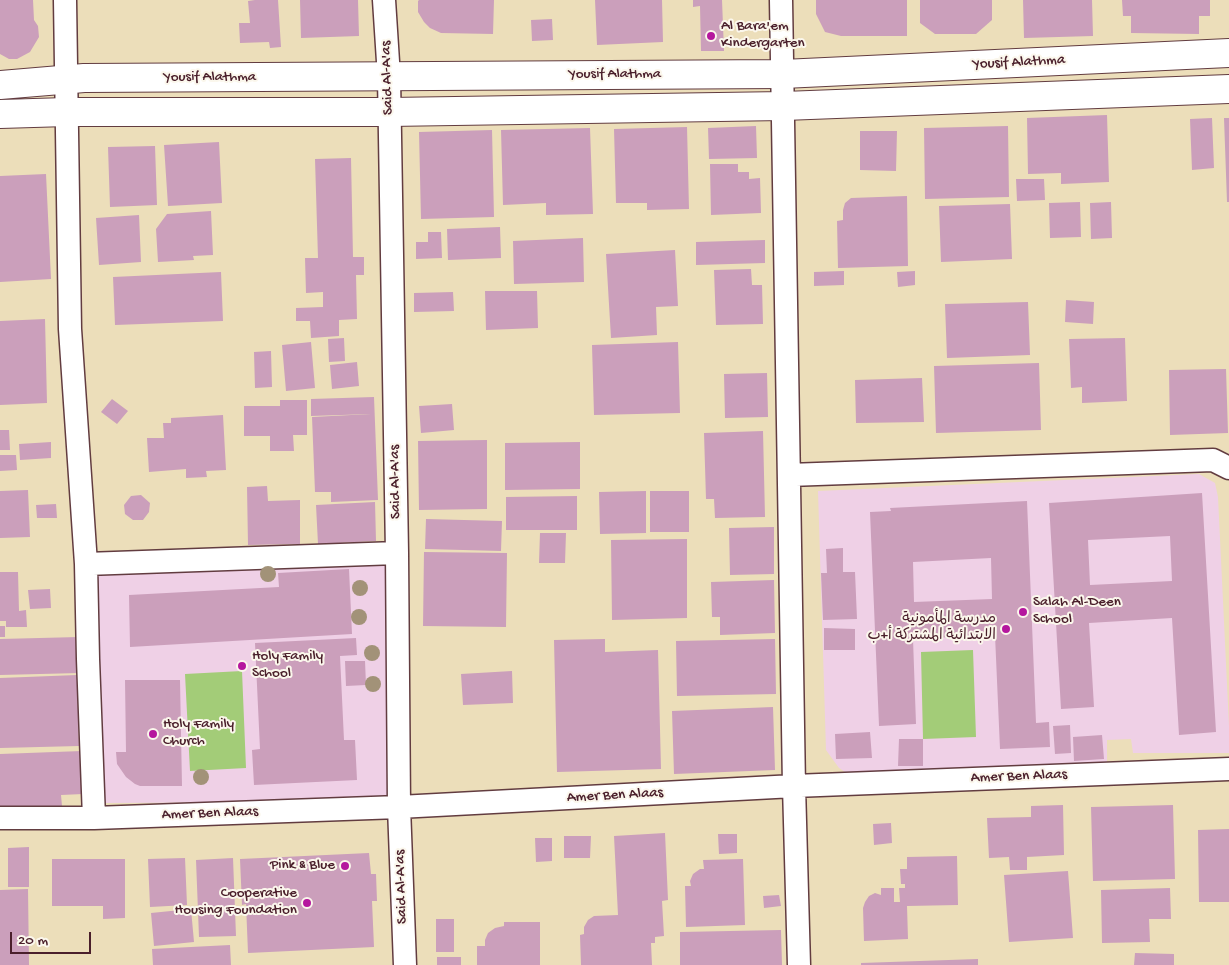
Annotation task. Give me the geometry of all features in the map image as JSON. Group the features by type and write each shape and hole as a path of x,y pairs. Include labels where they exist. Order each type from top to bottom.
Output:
{"street":[{"path":"65,0 70,329 86,564 94,818"},
{"name":"Said Al-A'as","path":"384,0 389,77 399,807 405,965"},
{"path":"782,0 794,786 799,965"},
{"name":"Yousif Alathma","path":"0,85 84,78 783,74 1229,54"},
{"path":"0,114 67,112 389,112 784,106 1229,89"},
{"path":"789,475 1213,460 1229,468"},
{"path":"86,564 397,554"},
{"name":"Amer Ben Alaas","path":"0,818 94,818 399,807 794,786 1229,769"}],"shaded area":[{"name":"Salah Al-Deen School","path":"1199,474 1215,483 1218,497 1229,753 1133,753 1131,739 1107,740 1107,763 848,774 839,768 826,750 818,491"},
{"name":"Holy Family School","path":"386,551 388,796 346,802 98,803 90,562"}],"green space":[{"path":"973,650 976,737 923,739 921,652"},
{"path":"242,671 246,768 190,771 185,674"}],"building":[{"path":"0,0 33,0 34,20 38,26 39,37 30,52 17,59 9,59 0,54"},
{"path":"278,0 281,47 270,48 269,42 240,43 239,23 250,23 248,1"},
{"path":"300,0 358,0 359,36 301,38"},
{"path":"419,0 494,0 493,34 441,33 430,28 418,12"},
{"path":"595,0 662,0 663,42 597,45"},
{"path":"693,0 722,0 724,51 701,51 700,6 693,7"},
{"path":"816,0 907,0 907,36 841,36 825,32 816,14"},
{"path":"920,0 992,0 992,20 976,34 935,34 920,23"},
{"path":"1023,0 1092,0 1093,36 1024,38"},
{"path":"1122,0 1210,0 1210,16 1199,16 1199,34 1131,33 1131,16 1123,16"},
{"path":"552,19 553,40 532,41 531,20"},
{"path":"1107,115 1109,182 1061,184 1061,173 1028,174 1027,118"},
{"path":"1212,118 1214,168 1192,170 1190,119"},
{"path":"1224,118 1229,118 1229,202 1227,202"},
{"path":"756,126 757,158 709,159 708,128"},
{"path":"1008,126 1009,197 925,199 924,128"},
{"path":"687,127 689,209 647,210 647,203 616,203 614,129"},
{"path":"590,128 593,214 546,215 546,203 503,205 501,130"},
{"path":"492,130 494,217 421,219 419,132"},
{"path":"860,131 897,131 896,171 860,170"},
{"path":"219,142 222,203 168,206 164,145"},
{"path":"155,146 157,205 110,207 108,147"},
{"path":"351,158 353,257 364,257 364,275 356,275 357,319 339,320 339,336 311,338 310,321 296,321 296,308 323,307 323,292 306,293 305,258 318,258 315,159"},
{"path":"710,164 738,164 738,172 749,172 749,179 760,178 761,213 711,215"},
{"path":"46,174 51,279 0,282 0,176"},
{"path":"1016,179 1044,179 1045,200 1017,201"},
{"path":"907,196 908,266 838,268 837,221 843,220 845,203 851,198"},
{"path":"1080,202 1081,237 1050,238 1049,203"},
{"path":"1111,202 1112,238 1091,239 1090,203"},
{"path":"1010,204 1012,259 941,262 939,206"},
{"path":"211,211 213,255 193,256 194,260 158,262 156,229 167,214"},
{"path":"139,215 141,262 99,265 96,218"},
{"path":"500,227 501,258 448,260 447,229"},
{"path":"428,232 441,232 442,258 416,259 416,242 428,242"},
{"path":"583,238 584,282 514,284 513,241"},
{"path":"765,240 765,263 696,265 696,242"},
{"path":"675,250 678,306 656,307 657,335 611,338 606,254"},
{"path":"751,269 752,285 762,285 763,324 716,325 714,270"},
{"path":"844,271 844,285 814,286 814,272"},
{"path":"915,271 915,285 898,287 897,272"},
{"path":"221,272 223,321 115,325 113,277"},
{"path":"485,291 537,291 538,328 486,330"},
{"path":"453,292 454,311 414,312 414,293"},
{"path":"1066,300 1094,302 1093,324 1065,322"},
{"path":"1028,302 1030,355 947,358 945,304"},
{"path":"45,319 47,403 0,405 0,321"},
{"path":"344,338 345,361 329,362 328,339"},
{"path":"1125,338 1127,401 1082,403 1082,387 1071,388 1069,339"},
{"path":"311,342 315,388 286,391 282,345"},
{"path":"678,342 680,413 594,415 592,345"},
{"path":"271,351 272,387 255,388 254,352"},
{"path":"357,362 359,386 332,389 330,365"},
{"path":"1039,363 1041,430 936,433 934,366"},
{"path":"1226,369 1228,433 1170,435 1169,370"},
{"path":"767,373 768,417 725,418 724,374"},
{"path":"922,378 924,422 856,423 855,380"},
{"path":"374,397 378,500 331,502 331,492 315,492 312,417 371,414 311,416 311,399"},
{"path":"112,399 128,411 117,424 101,412"},
{"path":"280,400 307,400 307,435 293,435 294,451 270,451 270,436 244,436 244,406 280,406"},
{"path":"452,404 454,430 421,433 419,406"},
{"path":"223,415 226,470 206,471 207,477 186,478 186,469 149,472 147,438 164,438 163,423 171,423 171,418"},
{"path":"0,430 9,430 10,450 0,450"},
{"path":"763,431 765,517 715,518 714,499 706,499 704,433"},
{"path":"487,440 487,509 419,510 418,441"},
{"path":"51,442 51,458 20,460 19,444"},
{"path":"580,442 580,489 505,490 505,443"},
{"path":"0,455 16,455 17,470 0,471"},
{"path":"267,486 268,501 300,500 300,544 248,545 247,487"},
{"path":"28,490 30,537 0,538 0,491"},
{"path":"646,491 646,533 600,534 599,492"},
{"path":"650,491 689,491 689,532 650,532"},
{"path":"1202,493 1216,732 1179,735 1172,618 1089,623 1094,707 1061,709 1049,503","holes":["1170,536 1172,581 1090,585 1088,540"]},
{"path":"141,495 150,503 149,512 143,520 133,520 125,514 124,505 131,496"},
{"path":"577,496 577,530 506,530 506,497"},
{"path":"1027,501 1036,723 1049,722 1050,747 1000,749 995,635 913,639 916,724 879,726 870,512 891,511 890,508","holes":["991,558 992,599 914,602 913,562"]},
{"path":"375,502 376,541 318,544 316,505"},
{"path":"56,504 57,518 37,518 36,505"},
{"path":"426,519 502,521 501,551 425,549"},
{"path":"774,527 774,574 730,575 729,528"},
{"path":"540,533 566,533 565,563 539,563"},
{"path":"687,539 687,618 612,620 611,540"},
{"path":"843,548 843,572 855,572 857,619 823,620 821,573 827,573 826,549"},
{"path":"424,552 507,553 506,627 423,626"},
{"path":"349,569 352,634 130,647 129,595 279,587 278,573"},
{"path":"0,572 18,572 19,611 26,610 27,627 6,627 6,621 0,621"},
{"path":"774,580 775,633 720,635 720,617 712,617 711,582"},
{"path":"50,589 51,608 30,609 28,590"},
{"path":"0,626 5,626 5,637 0,637"},
{"path":"824,628 855,629 855,650 824,650"},
{"path":"79,637 80,673 0,675 0,639"},
{"path":"356,638 357,655 340,656 344,740 355,740 357,780 254,785 252,750 260,749 255,643"},
{"path":"605,639 605,652 658,650 661,769 557,772 554,640"},
{"path":"775,639 776,694 677,696 676,641"},
{"path":"345,661 365,661 366,685 346,686"},
{"path":"512,671 513,703 463,705 461,674"},
{"path":"77,675 79,746 0,748 0,678"},
{"path":"125,680 180,680 182,786 140,786 126,777 117,764 116,752 126,752"},
{"path":"773,707 775,770 674,774 672,711"},
{"path":"1070,725 1071,753 1055,754 1053,726"},
{"path":"870,732 872,758 836,759 835,734"},
{"path":"1102,735 1104,759 1074,761 1073,737"},
{"path":"899,739 923,739 923,766 898,766"},
{"path":"82,751 83,794 61,795 62,806 0,808 0,754"},
{"path":"1063,805 1064,855 1027,857 1027,870 1010,870 1009,857 989,858 987,818 1031,817 1031,806"},
{"path":"1173,805 1175,879 1093,881 1091,807"},
{"path":"891,823 892,843 874,845 873,824"},
{"path":"1229,829 1229,902 1199,902 1198,830"},
{"path":"665,833 668,900 662,901 664,936 655,937 655,943 651,943 652,965 581,965 580,935 584,934 584,927 588,920 594,916 618,915 614,836"},
{"path":"718,834 737,834 737,853 719,854"},
{"path":"564,836 591,836 590,858 564,858"},
{"path":"535,838 552,838 552,861 536,862"},
{"path":"29,847 29,887 8,887 8,848"},
{"name":"Cooperative Housing Foundation","path":"369,853 371,874 376,874 377,901 372,901 374,947 248,953 246,904 242,905 240,859"},
{"path":"957,856 958,905 907,906 908,939 864,941 863,908 865,902 869,896 875,893 881,895 881,888 894,888 894,902 900,902 899,888 905,888 905,884 901,884 900,869 907,869 907,857"},
{"path":"185,858 187,905 150,907 148,859"},
{"path":"233,858 236,936 199,937 196,860"},
{"path":"52,859 125,859 125,918 103,919 103,906 52,906"},
{"path":"743,859 745,925 686,927 685,886 691,886 690,881 693,874 700,869 704,869 703,860"},
{"path":"1068,871 1073,938 1009,942 1004,875"},
{"path":"1170,888 1171,919 1149,919 1150,942 1102,943 1101,890"},
{"path":"28,889 29,965 0,965 0,890"},
{"path":"779,895 781,906 764,908 763,896"},
{"path":"191,909 194,942 154,946 151,913"},
{"path":"436,919 454,919 454,952 436,952"},
{"path":"504,922 540,922 540,965 477,965 477,946 485,946 488,933 495,928 504,926"},
{"path":"781,930 782,965 680,965 680,932"},
{"path":"230,945 231,965 153,965 152,949"},
{"path":"1135,953 1174,954 1174,965 1134,965"},
{"path":"437,957 461,957 461,965 437,965"},
{"path":"978,959 978,965 861,965 861,963"}],"place":[{"name":"Al Bara'em Kindergarten","path":"711,36"},
{"name":"Salah Al-Deen School","path":"1023,612"},
{"name":"مدرسة المأمونية الابتدائية المشتركة أ+ب","path":"1006,629"},
{"name":"Holy Family School","path":"242,666"},
{"name":"Holy Family Church","path":"153,734"},
{"name":"Pink & Blue","path":"345,866"},
{"name":"Cooperative Housing Foundation","path":"307,903"}]}
